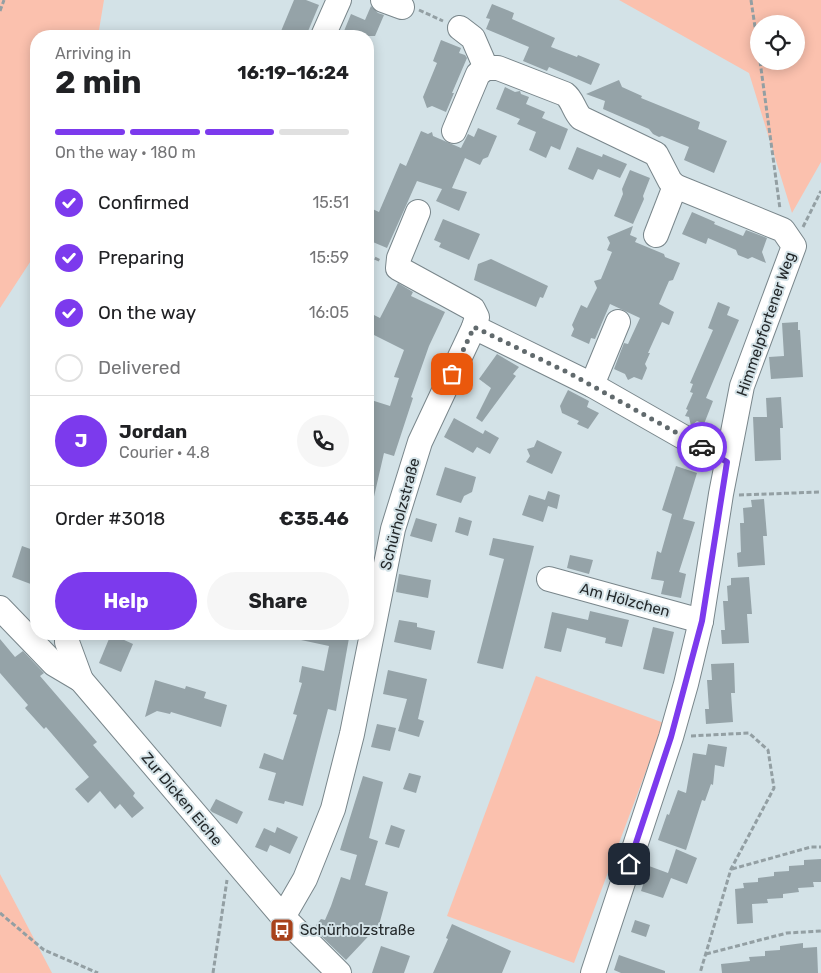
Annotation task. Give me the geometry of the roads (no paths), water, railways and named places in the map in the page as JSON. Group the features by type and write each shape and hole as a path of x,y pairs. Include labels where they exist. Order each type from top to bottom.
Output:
{"street":[{"path":"326,30 339,0"},
{"path":"460,28 473,38 486,68"},
{"path":"454,131 478,74 486,68 498,68 568,96 581,118 656,154 670,181 675,186 656,235"},
{"name":"Himmelpfortener Weg","path":"593,973 671,737 702,621 727,462 744,378 788,238 675,186"},
{"path":"418,212 398,258 398,268 473,309 477,317 474,327 592,385 727,462"},
{"path":"592,385 618,322"},
{"name":"Schürholzstraße","path":"374,626 392,537 420,442 474,327"},
{"name":"Am Hölzchen","path":"549,579 702,621"},
{"name":"Zur Dicken Eiche","path":"0,608 30,639"},
{"name":"Zur Dicken Eiche","path":"31,640 54,664 81,680 283,917"},
{"name":"Zur Dicken Eiche","path":"67,640 81,680"},
{"name":"Schürholzstraße","path":"283,917 305,879 333,808 352,734 371,640"},
{"path":"283,917 339,973"}],"place":[{"name":"Schürholzstraße","path":"282,930"}]}
